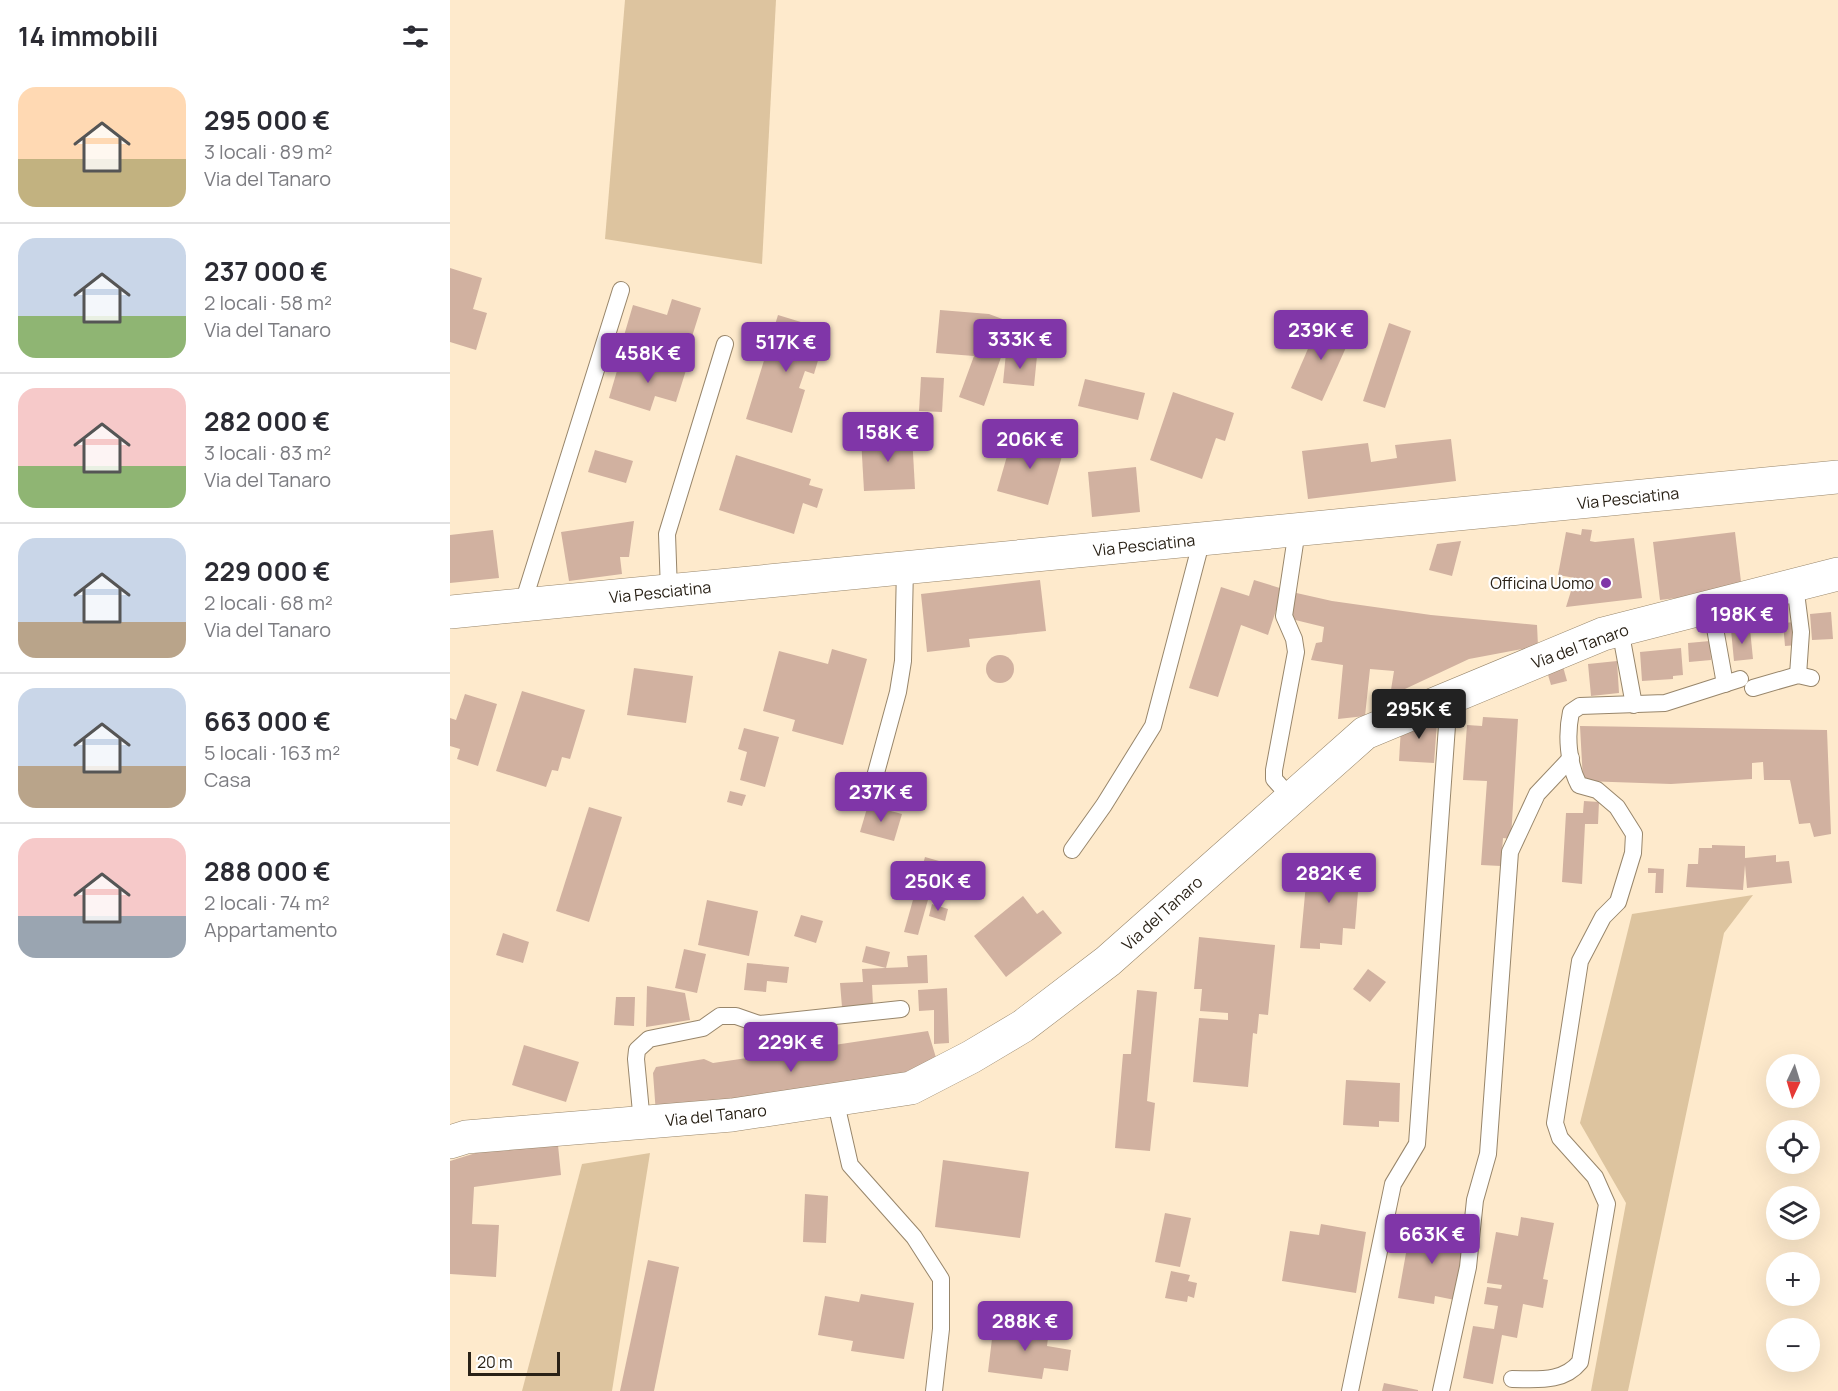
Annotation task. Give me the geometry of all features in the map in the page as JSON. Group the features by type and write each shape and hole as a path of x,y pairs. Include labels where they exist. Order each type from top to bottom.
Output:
{"street":[{"name":"Via Pesciatina","path":"450,612 523,603 669,591 1838,477"},
{"name":"Via del Tanaro","path":"450,1142 465,1137 732,1115 911,1088 971,1057 1023,1026 1113,957 1365,733 1604,634 1795,585 1836,566"}],"lane":[{"path":"523,603 621,290"},
{"path":"669,591 667,534 726,344"},
{"path":"1291,798 1275,778 1274,770 1296,652 1294,639 1284,616 1298,530"},
{"path":"1072,850 1104,805 1153,726 1202,539"},
{"path":"870,795 900,682 903,661 905,567"},
{"path":"1512,1379 1555,1378 1572,1371 1580,1362 1607,1204 1595,1177 1560,1137 1555,1123 1580,961 1603,917 1618,902 1633,853 1634,834 1608,797 1579,785 1572,772 1568,726 1571,712 1580,706 1665,703 1739,684 1805,677 1795,585"},
{"path":"1711,606 1739,684"},
{"path":"1620,629 1634,705"},
{"path":"1350,1391 1394,1184 1418,1144 1449,698"},
{"path":"1441,1391 1468,1266 1475,1200 1488,1154 1510,852 1537,794 1571,758"},
{"path":"642,1123 636,1059 637,1050 649,1040 703,1028 720,1016 736,1016 759,1024 901,1009"},
{"path":"834,1099 850,1165 914,1237 941,1279 941,1329 934,1391"}],"shaded area":[{"path":"625,0 776,0 762,264 605,239"},
{"path":"1753,895 1724,933 1628,1391 1591,1391 1626,1203 1580,1123 1632,914"},
{"path":"650,1153 612,1391 522,1391 582,1164"}],"building":[{"path":"450,268 482,278 473,309 487,313 476,350 450,342"},
{"path":"672,299 701,308 690,343 670,337 665,352 623,339 633,305 667,315"},
{"path":"940,310 989,314 1013,323 984,406 959,397 974,356 936,353"},
{"path":"778,315 827,330 814,374 805,371 799,388 805,390 792,433 746,419"},
{"path":"1320,321 1352,334 1322,401 1291,388"},
{"path":"1389,323 1411,331 1385,408 1363,401"},
{"path":"1006,353 1037,356 1034,386 1003,383"},
{"path":"657,358 687,367 676,402 655,396 650,411 609,398 619,364 652,375"},
{"path":"921,377 944,378 942,412 919,411"},
{"path":"1085,379 1145,393 1138,420 1078,406"},
{"path":"1173,392 1234,413 1225,441 1216,438 1202,479 1150,460"},
{"path":"912,435 915,489 864,491 861,438"},
{"path":"1013,435 1064,449 1048,505 997,491"},
{"path":"1451,439 1456,481 1308,499 1302,451 1368,443 1371,462 1397,458 1395,445"},
{"path":"595,450 633,461 626,483 588,472"},
{"path":"736,455 811,479 809,485 823,489 817,508 803,503 794,534 719,510"},
{"path":"1136,467 1140,512 1092,517 1088,472"},
{"path":"634,521 629,557 620,557 622,574 569,581 561,532"},
{"path":"1582,529 1592,530 1590,541 1595,542 1634,538 1642,598 1566,607 1575,578 1558,575 1566,532 1581,535"},
{"path":"493,530 499,578 450,583 450,535"},
{"path":"1735,532 1742,590 1660,600 1653,542"},
{"path":"1461,541 1452,576 1429,570 1437,544"},
{"path":"1040,580 1046,631 969,639 970,647 927,652 921,594"},
{"path":"1254,580 1283,589 1268,635 1241,625 1218,697 1189,688 1221,587 1249,596"},
{"path":"1292,592 1332,601 1431,615 1537,625 1538,646 1469,659 1390,696 1394,671 1370,669 1365,716 1338,719 1343,665 1311,660 1316,643 1322,642 1324,627 1287,618"},
{"path":"1831,612 1833,639 1812,640 1810,614"},
{"path":"1795,622 1798,645 1785,646 1783,623"},
{"path":"1750,629 1753,659 1734,661 1731,630"},
{"path":"1710,641 1711,660 1689,662 1688,643"},
{"path":"1681,648 1683,675 1673,676 1673,679 1642,681 1640,652"},
{"path":"832,649 867,659 843,745 792,731 795,720 763,711 779,651 828,664"},
{"path":"1000,655 1010,659 1014,669 1010,679 1000,683 990,679 986,669 990,659"},
{"path":"1617,661 1619,693 1591,696 1588,664"},
{"path":"1562,663 1567,681 1551,685 1546,668"},
{"path":"634,668 693,676 686,723 627,715"},
{"path":"522,691 585,710 570,759 562,757 558,771 552,770 546,787 496,771"},
{"path":"465,694 497,704 478,766 457,759 460,749 450,746 450,718 456,720"},
{"path":"1438,709 1434,763 1399,761 1401,727"},
{"path":"1483,717 1518,719 1511,839 1503,838 1501,866 1481,865 1487,781 1463,780 1467,725 1482,726"},
{"path":"1580,726 1827,730 1831,834 1814,837 1810,823 1799,824 1790,780 1764,780 1763,762 1752,763 1752,779 1671,784 1583,781"},
{"path":"744,728 779,737 765,787 740,780 747,752 738,749"},
{"path":"730,791 746,795 742,806 727,802"},
{"path":"1584,801 1599,802 1598,824 1585,824 1582,884 1562,882 1566,813 1583,813"},
{"path":"868,805 902,814 894,841 860,832"},
{"path":"589,807 622,817 589,922 556,911"},
{"path":"1712,845 1745,846 1745,858 1776,855 1776,862 1789,861 1792,883 1747,888 1745,865 1743,890 1686,887 1688,864 1698,864 1699,848 1712,848"},
{"path":"925,857 939,861 918,935 904,932"},
{"path":"1308,862 1360,867 1355,929 1343,928 1342,945 1320,943 1320,949 1300,948"},
{"path":"1648,868 1664,869 1663,893 1655,893 1656,873 1648,873"},
{"path":"1023,896 1037,914 1043,910 1062,933 1006,977 974,936"},
{"path":"707,900 758,911 749,956 698,945"},
{"path":"932,904 948,909 945,921 929,916"},
{"path":"801,915 823,921 816,943 794,936"},
{"path":"503,933 529,942 523,963 496,955"},
{"path":"1199,937 1275,945 1268,1015 1259,1014 1257,1034 1253,1033 1248,1087 1193,1082 1199,1018 1228,1020 1228,1013 1200,1011 1202,989 1194,989"},
{"path":"866,946 890,952 886,968 862,962"},
{"path":"684,949 706,954 697,993 675,988"},
{"path":"927,955 928,983 872,985 873,1005 842,1007 840,983 863,982 862,969 908,967 907,956"},
{"path":"747,963 789,967 787,983 767,981 766,992 744,990"},
{"path":"1368,969 1386,982 1370,1002 1353,989"},
{"path":"647,986 685,993 690,1020 646,1027"},
{"path":"947,988 949,1043 934,1044 934,1010 919,1011 918,990"},
{"path":"1137,990 1157,992 1147,1101 1155,1103 1150,1151 1115,1148 1123,1054 1131,1054"},
{"path":"616,997 635,997 634,1026 614,1025"},
{"path":"928,1031 937,1061 898,1082 656,1114 653,1073 656,1067 704,1059 713,1063"},
{"path":"524,1045 579,1062 566,1102 512,1085"},
{"path":"1346,1080 1400,1083 1399,1122 1379,1121 1379,1127 1343,1125"},
{"path":"558,1145 561,1175 474,1187 472,1224 499,1225 496,1277 450,1274 450,1161 479,1152"},
{"path":"943,1160 1029,1172 1020,1238 935,1227"},
{"path":"805,1194 828,1196 826,1243 803,1242"},
{"path":"1165,1213 1191,1218 1180,1267 1155,1262"},
{"path":"1521,1217 1554,1223 1543,1279 1548,1280 1543,1308 1523,1304 1517,1338 1502,1335 1493,1384 1463,1378 1473,1326 1494,1329 1498,1306 1484,1304 1487,1287 1501,1289 1502,1285 1487,1283 1496,1232 1518,1236"},
{"path":"1321,1224 1366,1232 1356,1293 1282,1281 1290,1231 1319,1235"},
{"path":"1411,1225 1467,1235 1455,1300 1435,1296 1434,1304 1398,1298"},
{"path":"648,1260 679,1267 654,1391 620,1391"},
{"path":"1171,1271 1190,1275 1188,1281 1197,1283 1194,1298 1188,1296 1187,1302 1165,1298"},
{"path":"861,1294 914,1303 904,1359 851,1351 853,1341 818,1335 825,1296 859,1302"},
{"path":"994,1322 1049,1330 1047,1346 1071,1350 1068,1371 1044,1368 1042,1379 988,1372"},
{"path":"1384,1383 1418,1390 1418,1391 1382,1391"}],"place":[{"name":"Officina Uomo","path":"1606,583"}]}
